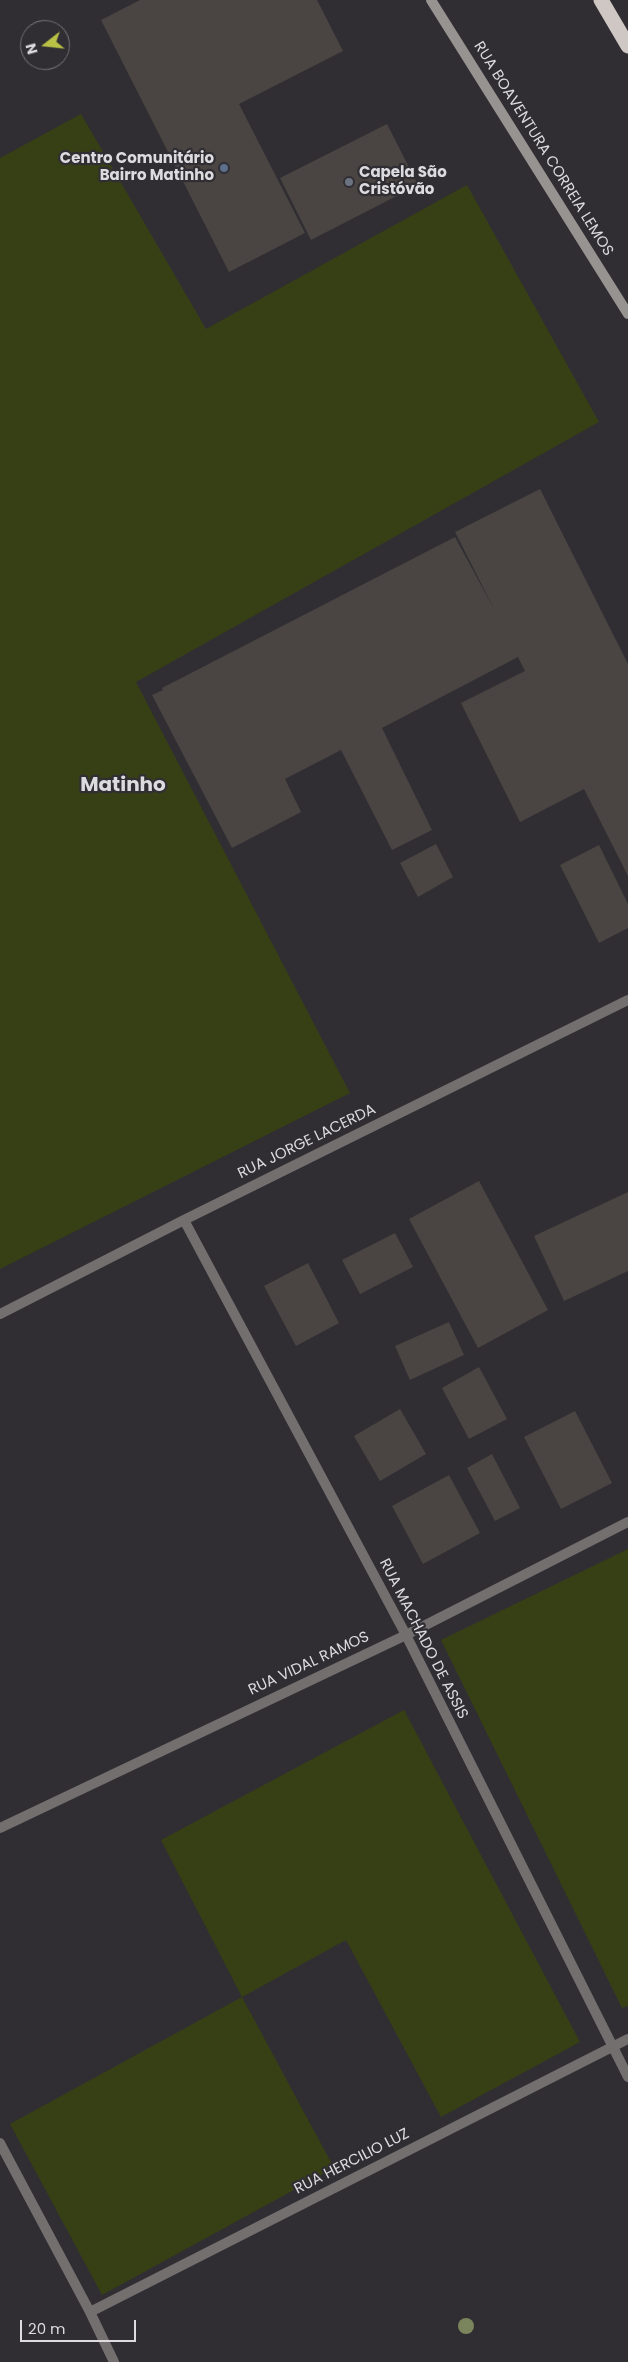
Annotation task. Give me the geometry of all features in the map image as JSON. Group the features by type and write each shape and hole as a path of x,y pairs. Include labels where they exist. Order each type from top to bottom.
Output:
{"highway":[{"path":"601,0 628,46"}],"street":[{"name":"RUA BOAVENTURA CORREIA LEMOS","path":"430,0 628,314"},
{"name":"RUA JORGE LACERDA","path":"0,1314 184,1220 628,1000"},
{"name":"RUA MACHADO DE ASSIS","path":"184,1220 406,1635 628,2077"},
{"name":"RUA VIDAL RAMOS","path":"0,1828 406,1635 628,1522"},
{"name":"RUA HERCILIO LUZ","path":"90,2312 628,2039"},
{"path":"0,2143 90,2312 114,2362"}],"green space":[{"path":"81,114 206,329 467,185 599,422 136,682 350,1093 0,1269 0,158"},
{"path":"628,1549 628,2006 622,2008 441,1640"},
{"path":"404,1710 580,2042 441,2117 346,1940 242,1997 161,1840"},
{"path":"242,1997 334,2168 102,2295 10,2124"}],"building":[{"name":"Centro Comunitário Bairro Matinho","path":"140,0 317,0 343,51 239,104 305,233 229,272 101,20"},
{"name":"Capela São Cristóvão","path":"387,124 418,185 311,240 280,178"},
{"path":"540,489 628,664 628,876 584,789 520,822 461,703 525,671 518,657 382,728 432,830 392,850 341,750 285,779 301,812 232,848 152,695 163,690 162,688 455,537 495,611 455,532"},
{"path":"436,844 453,877 418,897 400,863"},
{"path":"599,845 628,904 628,928 599,943 560,865"},
{"path":"479,1181 548,1310 478,1348 409,1219"},
{"path":"628,1192 628,1271 564,1301 534,1236"},
{"path":"395,1233 413,1267 360,1294 342,1260"},
{"path":"308,1263 339,1323 296,1346 264,1286"},
{"path":"449,1322 464,1355 410,1380 395,1346"},
{"path":"479,1367 507,1419 469,1439 442,1388"},
{"path":"400,1409 426,1454 380,1481 354,1436"},
{"path":"575,1411 612,1483 561,1509 524,1437"},
{"path":"492,1454 520,1508 495,1521 467,1468"},
{"path":"449,1475 480,1533 423,1564 392,1506"}],"place":[{"name":"Centro Comunitário Bairro Matinho","path":"224,168"},
{"name":"Capela São Cristóvão","path":"349,182"}],"district":[{"name":"Matinho","path":"123,786"}]}
